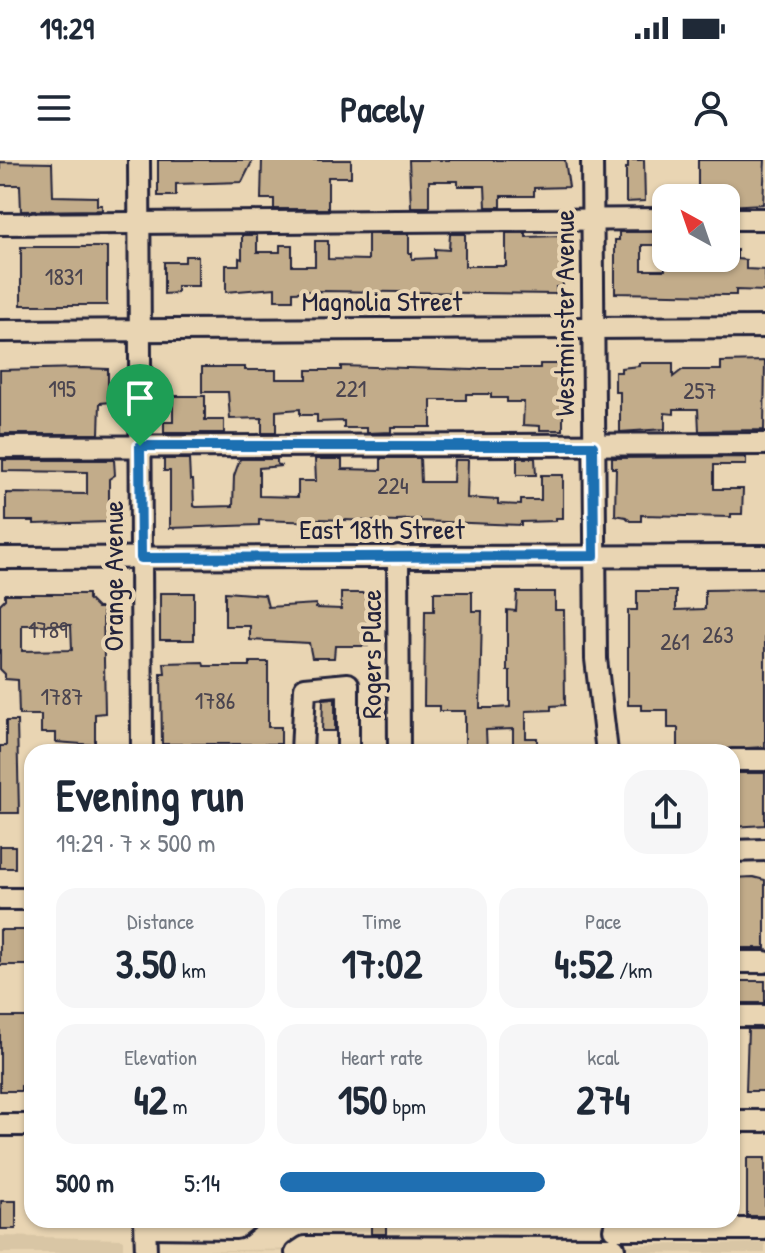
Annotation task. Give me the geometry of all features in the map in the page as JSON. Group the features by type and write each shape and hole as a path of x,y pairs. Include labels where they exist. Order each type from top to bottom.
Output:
{"street":[{"name":"Orange Avenue","path":"139,160 142,744"},
{"name":"Westminster Avenue","path":"592,160 596,659 606,744"},
{"path":"0,224 652,219"},
{"path":"740,219 765,219"},
{"name":"Magnolia Street","path":"0,331 765,327"},
{"path":"0,447 765,444"},
{"name":"Rogers Place","path":"398,556 399,744"},
{"name":"East 18th Street","path":"0,558 765,556"},
{"path":"302,744 305,688 348,684 348,744"},
{"path":"740,760 765,760"},
{"path":"740,851 765,850"},
{"path":"0,899 24,904"},
{"path":"740,962 765,962"},
{"path":"740,1016 765,1016"},
{"path":"740,1121 765,1121"},
{"path":"0,1125 24,1125"},
{"path":"146,1228 146,1253"},
{"path":"296,1253 305,1247 422,1251 765,1229"}],"shaded area":[{"path":"0,1236 123,1239 123,1253 0,1253"},
{"path":"765,1243 765,1253 162,1251"}],"building":[{"path":"158,160 253,160 242,182 176,184 176,196 158,196"},
{"path":"262,160 351,160 351,177 328,177 328,209 274,209 274,199 261,199"},
{"path":"409,160 565,160 569,187 534,188 534,196 501,196 501,207 486,207 485,186 458,186 458,181 429,181 429,207 411,207"},
{"path":"628,160 644,160 645,201 626,202"},
{"path":"698,160 765,160 763,204 740,205 740,184 698,184"},
{"path":"0,162 52,163 53,196 97,197 97,205 102,205 102,210 21,211 20,185 0,185"},
{"path":"619,232 652,232 652,245 642,245 642,270 652,272 740,272 740,259 746,260 746,269 765,270 765,291 736,290 736,295 615,293 615,240 619,240"},
{"path":"506,233 526,233 526,237 560,236 563,287 556,287 557,294 318,291 293,292 293,300 275,300 275,288 226,292 226,265 239,265 242,235 257,235 257,252 280,252 280,245 292,245 292,266 315,266 315,241 328,241 328,259 368,260 368,234 409,234 412,259 435,258 435,249 449,250 450,234 465,234 465,266 506,266"},
{"path":"21,247 107,247 107,305 21,305"},
{"path":"185,256 198,256 198,286 177,286 177,293 164,294 164,262 185,262"},
{"path":"765,361 764,430 699,431 698,409 674,409 674,414 665,413 665,429 620,432 620,392 615,392 615,372 621,372 621,368 639,366 639,363 673,363 673,377 682,370 721,370 721,362"},
{"path":"540,364 563,364 563,430 540,430 540,426 523,425 524,402 507,402 507,398 491,398 491,394 466,394 466,400 431,400 431,427 391,427 391,432 367,433 367,428 344,428 344,421 317,422 317,415 300,415 300,409 276,411 276,433 262,433 262,418 230,419 228,392 202,392 202,367 276,370 276,379 307,379 307,370 341,370 341,366 473,370 540,368"},
{"path":"108,369 112,402 100,403 99,434 0,434 0,370"},
{"path":"173,396 205,396 205,420 224,420 224,433 164,433 164,422 173,422"},
{"path":"746,457 746,465 714,465 714,489 743,489 742,514 731,514 731,517 641,515 641,521 630,521 615,515 616,468 612,468 612,458"},
{"path":"381,458 420,458 421,482 453,482 454,460 468,460 467,498 498,500 498,504 521,505 521,500 541,500 541,475 563,475 563,518 521,522 521,525 420,519 397,522 318,519 318,522 259,520 259,525 170,528 170,471 164,471 164,459 189,459 196,507 233,506 234,476 240,459 277,459 277,464 282,466 259,468 259,496 298,497 298,481 316,481 315,459 342,459 342,469 381,470"},
{"path":"517,458 535,458 536,475 517,475"},
{"path":"3,460 114,460 115,475 109,479 109,522 34,524 34,521 6,521 6,493 87,494 87,472 3,471"},
{"path":"765,589 765,747 678,744 678,728 668,728 668,710 642,710 642,705 628,705 628,610 637,610 637,591 676,591 676,610 705,609 705,590"},
{"path":"225,592 265,595 268,607 316,604 316,608 341,609 341,593 366,593 368,646 335,646 334,658 312,658 309,643 250,640 250,626 225,626"},
{"path":"434,592 472,592 472,611 482,611 480,708 510,707 507,610 516,611 517,592 555,592 555,610 564,610 565,705 551,706 551,710 526,711 526,738 537,738 537,744 513,744 513,729 486,730 487,744 465,744 465,711 439,711 439,706 424,706 425,611 434,611"},
{"path":"160,593 194,593 194,640 160,640"},
{"path":"5,594 88,594 88,599 97,608 103,608 105,713 95,714 95,744 56,742 56,733 41,733 41,715 19,715 18,680 5,679 0,669 0,604","holes":["22,625 71,625 72,650 22,651"]},
{"path":"203,662 204,666 250,666 250,662 268,662 268,727 281,727 281,744 162,744 161,674 165,674 164,663"},
{"path":"335,698 335,731 322,731 323,699"},
{"path":"6,721 17,721 19,813 0,813 0,746 6,746"},
{"path":"740,773 765,773 765,825 740,827"},
{"path":"0,846 15,846 15,868 0,868"},
{"path":"740,878 765,880 765,948 740,948"},
{"path":"0,930 24,930 24,965 0,965"},
{"path":"740,981 765,981 765,1003 740,1003"},
{"path":"0,1017 24,1017 24,1086 21,1086 21,1091 0,1091"},
{"path":"748,1029 765,1029 765,1091 746,1091"},
{"path":"747,1158 765,1158 765,1216 747,1216"},
{"path":"1,1201 16,1201 16,1229 1,1229"},
{"path":"371,1228 386,1228 386,1234 371,1234"}],"route":[{"path":"140,446 593,446 594,556 141,558 140,446"}]}
